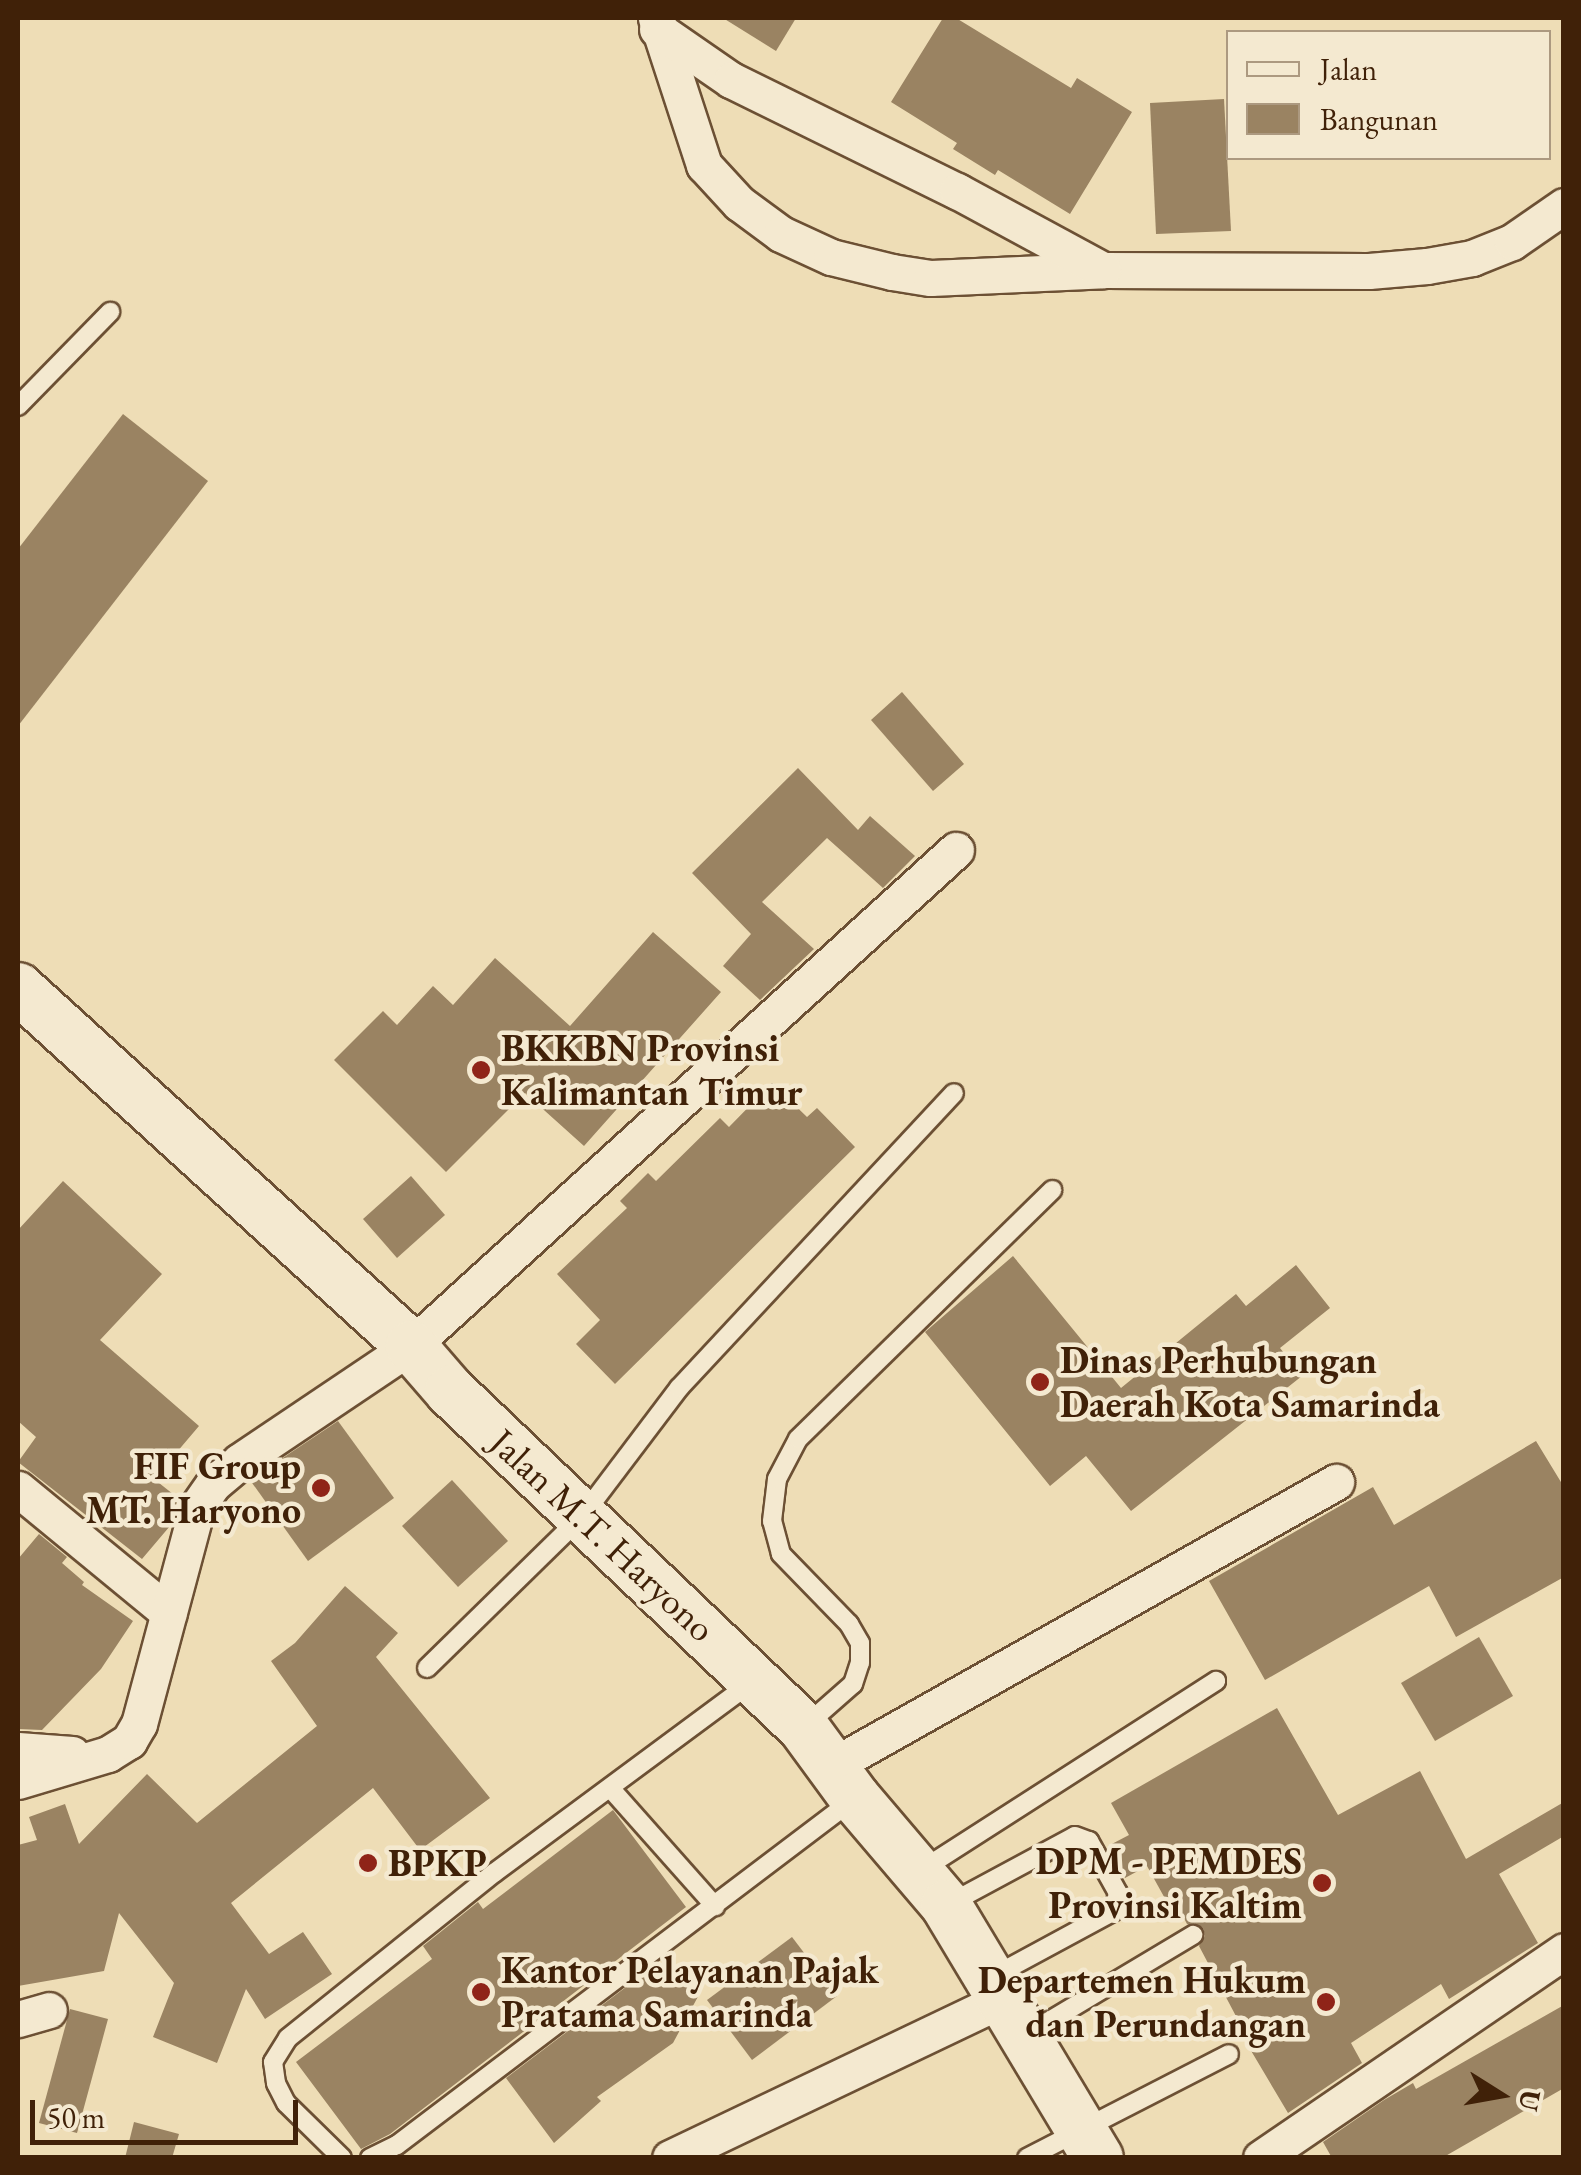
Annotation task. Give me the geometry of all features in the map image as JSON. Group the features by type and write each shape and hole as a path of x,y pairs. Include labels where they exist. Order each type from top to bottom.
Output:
{"main road":[{"name":"Jalan M.T. Haryono","path":"18,988 411,1346 450,1391 756,1678 933,1888 1008,2003 1090,2145"}],"street":[{"path":"657,23 731,80 957,191 1104,270"},
{"path":"657,23 704,165 738,203 782,234 831,256 931,278 1104,270 1272,272 1427,266 1472,258 1512,242 1564,206"},
{"path":"18,1781 108,1754 129,1741 140,1724 197,1508 213,1484 240,1461 411,1346 956,850"},
{"path":"829,1764 1336,1482"},
{"path":"18,1489 169,1613"},
{"path":"18,1750 46,1755 108,1754"},
{"path":"1261,2158 1564,1951"},
{"path":"670,2158 1008,2003"}],"lane":[{"path":"18,406 110,312"},
{"path":"427,1668 582,1516 679,1388 954,1094"},
{"path":"370,2158 397,2145 715,1906 829,1764 860,1663 860,1643 849,1624 781,1554 772,1521 777,1479 798,1438 1052,1190"},
{"path":"342,2158 286,2103 276,2083 273,2062 278,2050 295,2031 398,1954 494,1872 756,1678"},
{"path":"933,1888 1216,1680"},
{"path":"611,1789 715,1906"},
{"path":"933,1888 1075,1836 1089,1841 1118,1893 1114,1911 1008,2003"},
{"path":"1008,2003 1193,1935"},
{"path":"1027,2158 1090,2145 1229,2054"}],"building":[{"path":"723,18 796,18 776,51"},
{"path":"943,18 956,18 1071,88 1077,78 1132,112 1070,214 998,170 995,175 953,149 957,143 891,102"},
{"path":"1224,99 1231,231 1156,234 1150,103"},
{"path":"123,414 208,481 18,726 18,549"},
{"path":"902,692 964,764 933,791 871,720"},
{"path":"798,768 858,830 870,816 915,856 883,888 827,838 762,902 814,949 760,1000 723,966 751,934 692,873"},
{"name":"BKKBN Provinsi Kalimantan Timur","path":"653,932 721,992 584,1146 525,1093 446,1172 334,1060 383,1011 397,1025 433,986 453,1005 495,958 570,1026"},
{"path":"772,1083 807,1117 817,1108 855,1147 615,1384 576,1344 600,1320 557,1274 627,1208 620,1201 648,1173 656,1181 720,1118 729,1127"},
{"path":"411,1176 445,1215 397,1258 363,1219"},
{"path":"63,1181 162,1274 100,1340 199,1426 154,1479 178,1498 170,1526 142,1559 18,1462 36,1437 18,1421 18,1230"},
{"name":"Dinas Perhubungan Daerah Kota Samarinda","path":"1013,1256 1121,1388 1236,1294 1246,1306 1296,1265 1330,1308 1280,1348 1302,1376 1131,1511 1086,1456 1050,1486 925,1332"},
{"name":"FIF Group MT. Haryono","path":"338,1421 394,1498 308,1561 250,1480"},
{"path":"1536,1441 1564,1487 1564,1577 1456,1637 1429,1586 1265,1680 1209,1581 1373,1487 1394,1525"},
{"path":"452,1480 508,1541 458,1587 402,1526"},
{"path":"39,1534 67,1557 62,1563 84,1582 82,1585 133,1621 101,1669 42,1730 18,1729 18,1559"},
{"path":"345,1586 398,1633 376,1657 490,1798 420,1850 373,1788 231,1903 269,1954 303,1932 332,1974 265,2019 246,1989 217,2063 153,2037 174,1983 119,1913 104,1971 18,1986 18,1845 37,1840 29,1817 65,1804 79,1844 147,1774 197,1823 317,1726 271,1661 295,1643"},
{"path":"1479,1637 1513,1696 1435,1741 1401,1683"},
{"path":"1277,1708 1338,1815 1420,1771 1466,1859 1564,1802 1564,1836 1499,1874 1538,1943 1449,1999 1441,1984 1351,2043 1362,2063 1288,2113 1234,2022 1238,2020 1199,1946 1205,1936 1203,1928 1187,1924 1175,1901 1168,1904 1147,1866 1125,1878 1108,1846 1129,1835 1111,1803"},
{"name":"Kantor Pelayanan Pajak Pratama Samarinda","path":"613,1810 686,1907 390,2134 361,2149 296,2062 432,1959 423,1946 478,1902 483,1909"},
{"path":"792,1937 837,1996 752,2060 707,2000"},
{"path":"655,1965 701,1991 673,2043 597,2097 601,2101 554,2143 506,2078"},
{"path":"1564,2005 1564,2088 1442,2158 1332,2158 1323,2142 1384,2100 1413,2083 1416,2089"},
{"path":"70,2009 108,2019 77,2133 39,2123"},
{"path":"134,2122 179,2134 172,2158 125,2158"}],"place":[{"name":"BKKBN Provinsi Kalimantan Timur","path":"481,1070"},
{"name":"Dinas Perhubungan Daerah Kota Samarinda","path":"1040,1382"},
{"name":"FIF Group MT. Haryono","path":"321,1488"},
{"name":"BPKP","path":"368,1863"},
{"name":"DPM - PEMDES Provinsi Kaltim","path":"1322,1883"},
{"name":"Kantor Pelayanan Pajak Pratama Samarinda","path":"481,1992"},
{"name":"Departemen Hukum dan Perundangan","path":"1326,2002"}]}
